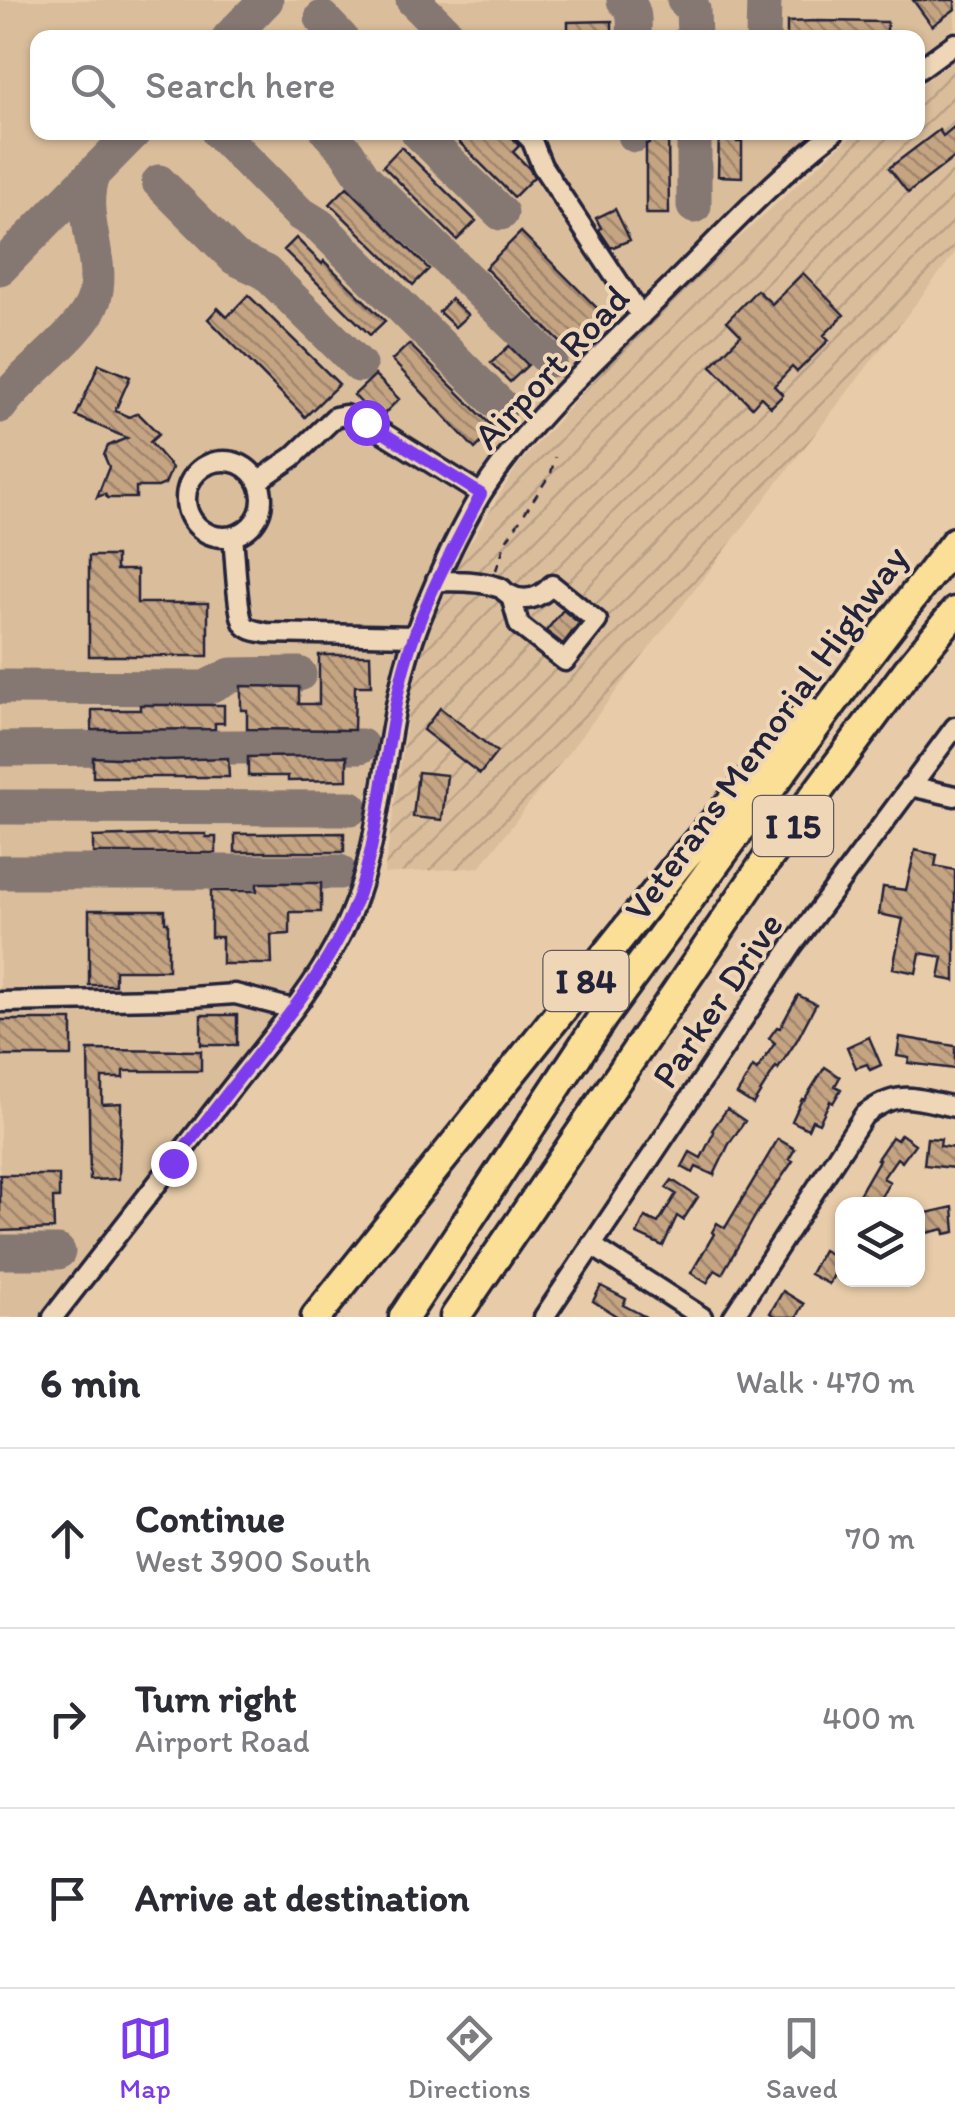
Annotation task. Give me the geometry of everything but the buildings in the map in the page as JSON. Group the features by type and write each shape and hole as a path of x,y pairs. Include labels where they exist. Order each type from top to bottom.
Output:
{"highway":[{"name":"Veterans Memorial Highway","path":"404,1317 602,1018 955,542"},
{"name":"Veterans Memorial Highway","path":"455,1317 766,861 955,612"},
{"name":"I 84","path":"316,1317 738,792 798,722 867,656"}],"street":[{"path":"925,65 955,43"},
{"path":"531,140 542,166 641,316"},
{"name":"Airport Road","path":"53,1317 294,1008 336,944 358,894 372,842 390,728 414,636 436,581 481,494 548,410 751,206 824,140"},
{"path":"258,482 293,457 335,417 345,414 366,422 481,494"},
{"path":"224,460 244,466 258,482 262,492 259,515 244,532 233,536 213,534 193,520 188,508 188,486 202,468 224,460"},
{"path":"233,536 242,622 249,629 266,633 414,636"},
{"path":"436,581 490,584 526,600 543,594 552,584 598,620 565,661 519,624 511,596"},
{"name":"Parker Drive","path":"544,1317 792,946 955,728"},
{"path":"910,786 955,796"},
{"path":"0,1002 235,994 294,1008"},
{"path":"733,1317 864,1115 882,1101 903,1096 955,1107"},
{"path":"591,1245 702,1317"}],"path":[{"path":"490,584 506,541 551,473 554,457"}],"shaded area":[{"path":"0,0 955,0 955,27 925,49 925,30 30,30 30,140 805,140 744,195 549,391 491,462 443,541 406,629 387,695 366,831 352,886 314,965 42,1317 0,1317"},
{"path":"955,59 955,253 480,867 384,874 412,689 433,616 455,568 518,465 642,327 836,149 848,140 925,140 925,82"}],"taxiway":[{"path":"237,30 266,0"},
{"path":"413,0 443,30"},
{"path":"624,0 633,12 634,30"},
{"path":"684,0 693,9 694,30"},
{"path":"763,30 764,0"},
{"path":"322,18 333,30"},
{"path":"0,268 126,140"},
{"path":"226,140 299,213 320,226 501,406"},
{"path":"336,140 363,177 550,360"},
{"path":"426,140 501,213"},
{"path":"694,140 694,206"},
{"path":"0,406 78,326 94,299 97,268 88,205 93,174"},
{"path":"159,182 235,258 265,272 359,365"},
{"path":"0,687 205,688 231,675 299,674"},
{"path":"0,749 361,746"},
{"path":"0,807 351,808"},
{"path":"0,872 339,872"},
{"path":"0,1252 58,1252"}],"route":[{"path":"173,1163 294,1008 336,944 358,894 372,842 390,728 414,636 436,581 481,494 366,422"}]}
